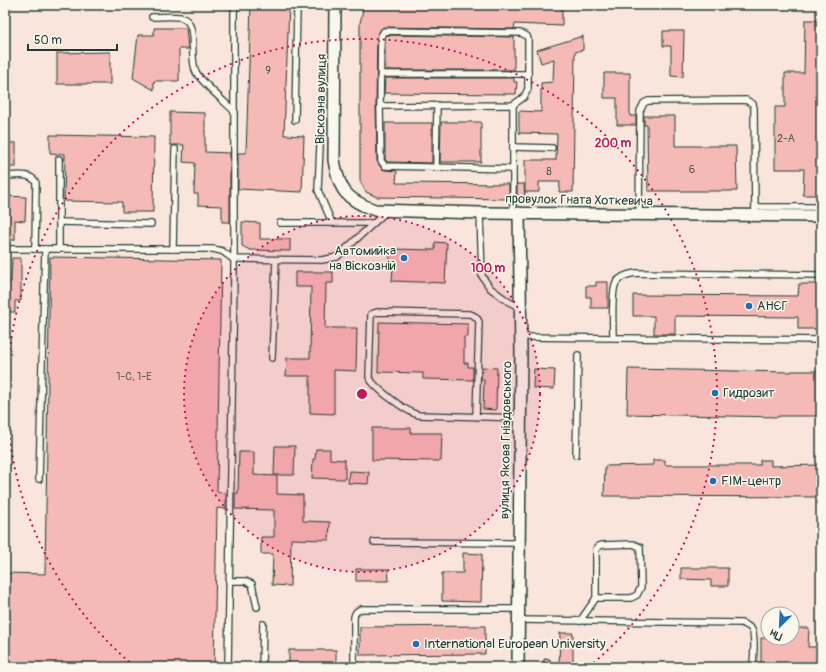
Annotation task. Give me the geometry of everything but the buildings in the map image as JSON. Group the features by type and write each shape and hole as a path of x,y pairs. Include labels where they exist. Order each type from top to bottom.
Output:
{"street":[{"name":"Віскозна вулиця","path":"336,5 334,160 337,177 344,191"},
{"name":"провулок Гната Хоткевича","path":"344,191 351,200 375,210 639,215 755,211 821,216"},
{"name":"вулиця Якова Гніздовського","path":"516,213 521,308 518,667"}],"lane":[{"path":"228,667 234,259 234,13 236,5"},
{"path":"295,120 297,5"},
{"path":"152,17 180,17 186,19 192,27 192,56 196,72 235,112"},
{"path":"380,106 513,106 521,100 526,93 528,74 528,39 521,33 387,30 382,33 381,36 380,106 382,164 388,167 513,169"},
{"path":"381,74 528,74"},
{"path":"639,215 640,111 644,103 648,101 746,100 753,104 755,211 821,208"},
{"path":"436,168 437,106"},
{"path":"513,106 513,169 516,213"},
{"path":"320,146 318,190 332,223"},
{"path":"513,147 552,148"},
{"path":"173,249 175,149"},
{"path":"59,159 59,249"},
{"path":"5,176 30,176 36,182 35,249"},
{"path":"5,249 218,249 234,259 322,260 336,257 387,210"},
{"path":"480,213 482,276 485,281 508,302 521,308"},
{"path":"59,222 151,224"},
{"path":"280,223 373,223"},
{"path":"39,479 45,249"},
{"path":"272,358 276,260"},
{"path":"613,337 613,297 616,283 625,275 636,273 821,275"},
{"path":"476,417 479,322 477,318 470,314 377,312 371,314 368,373 374,385 406,410 415,414 476,417 520,418"},
{"path":"521,336 821,340"},
{"path":"576,455 578,355"},
{"path":"374,542 519,543"},
{"path":"580,621 596,598 596,549 603,545 633,544 640,547 642,587 640,592 631,598 596,598"},
{"path":"229,581 245,581 252,584 257,607"},
{"path":"354,667 354,617 355,612 362,609 518,614 580,621 741,623 748,625 754,636 753,667"},
{"path":"262,667 263,624"}],"place":[{"name":"Автомийка на Віскозній","path":"404,258"},
{"name":"АНЄГ","path":"749,306"},
{"name":"Гидрозит","path":"715,393"},
{"name":"FIM-центр","path":"713,481"},
{"name":"International European University","path":"416,644"}]}
